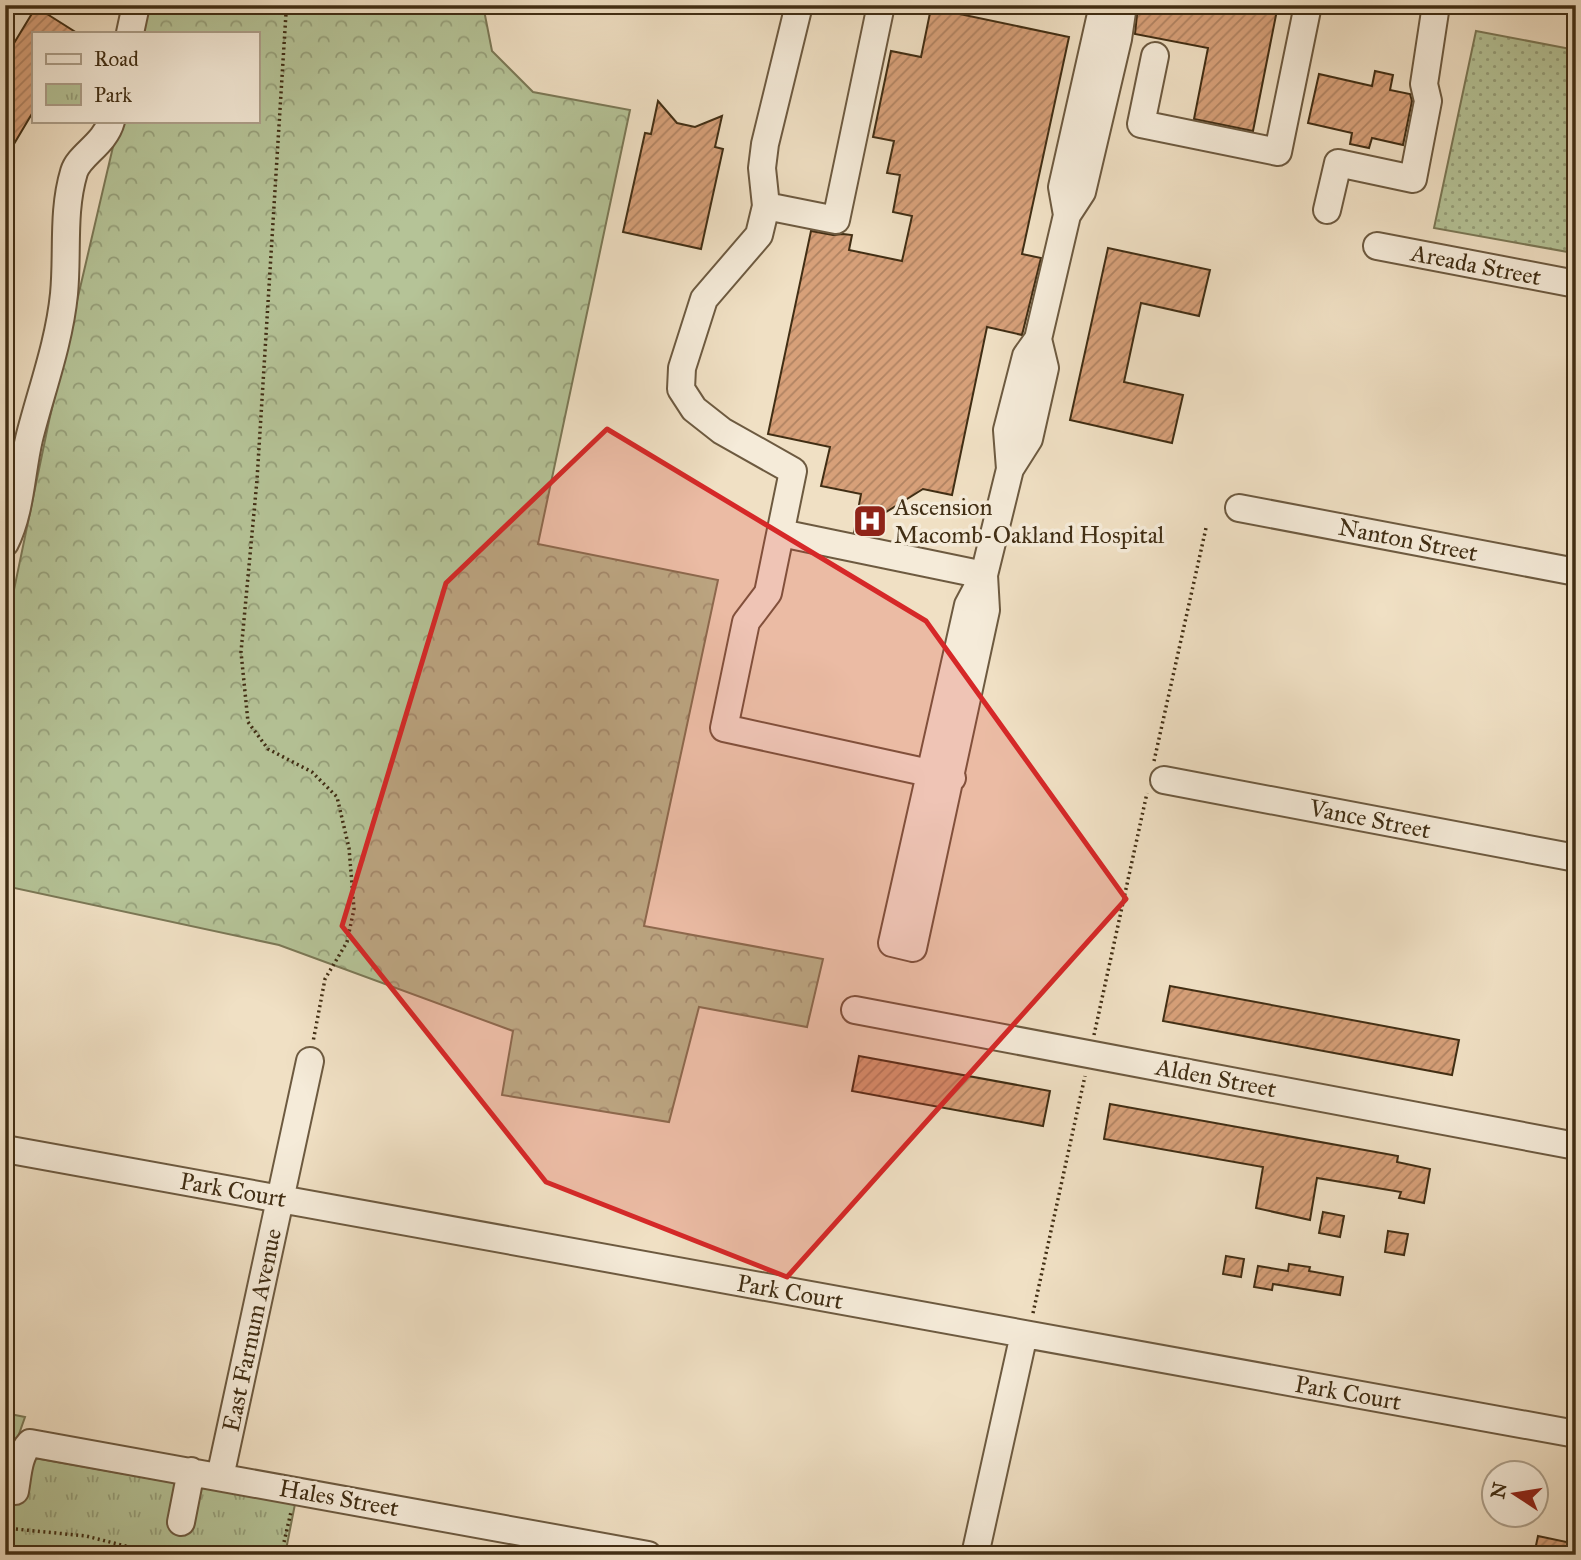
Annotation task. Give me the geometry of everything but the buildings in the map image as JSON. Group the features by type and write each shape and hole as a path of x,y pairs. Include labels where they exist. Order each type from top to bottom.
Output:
{"street":[{"path":"130,32 136,5"},
{"path":"799,5 765,144 762,168 766,206 759,234 704,299 682,369 681,390 694,409 722,431 793,471 768,593 746,622 724,728 941,775"},
{"path":"766,206 835,220 881,5"},
{"path":"1067,215 1062,187 1103,5"},
{"path":"903,946 941,775 986,610 984,575 1010,469 1007,430 1026,356 1038,339 1067,215 1082,192 1118,39 1123,5"},
{"path":"1155,56 1141,124 1278,152 1308,5"},
{"path":"1327,210 1338,163 1413,179 1428,101 1424,84 1436,5"},
{"path":"5,543 14,526 29,439 58,338 65,292 65,239 75,169 108,130 111,122"},
{"name":"Areada Street","path":"1377,246 1576,284"},
{"name":"Nanton Street","path":"1239,508 1576,572"},
{"path":"781,533 984,575"},
{"name":"Vance Street","path":"1164,780 1576,858"},
{"name":"Alden Street","path":"855,1010 1576,1146"},
{"name":"East Farnum Avenue","path":"220,1477 310,1061"},
{"name":"Park Court","path":"5,1149 280,1199 1028,1324 1576,1434"},
{"path":"975,1555 1028,1324"},
{"name":"Hales Street","path":"15,1491 20,1461 24,1449 30,1443 648,1555"},
{"path":"181,1522 191,1471"}],"path":[{"path":"281,5 286,13 272,259 257,480 241,652 248,722 268,749 312,772 337,797 349,848 354,909 347,942 324,979 310,1061"},
{"path":"1028,1324 1087,1066"},
{"path":"284,1542 291,1513"},
{"path":"5,1528 86,1536 162,1555"}],"highlighted area":[{"path":"607,429 926,621 1126,899 787,1277 546,1182 342,926 446,583"}],"green space":[{"path":"146,5 483,5 492,51 533,92 630,110 538,544 718,580 644,926 823,959 807,1027 699,1007 669,1122 502,1095 513,1031 279,945 5,886 5,633 49,421 119,122 259,122 259,32 140,32"},
{"path":"1476,31 1576,50 1576,213 1568,252 1434,228"},
{"path":"5,1413 25,1417 12,1454 295,1504 285,1555 5,1555"}],"place":[{"name":"Ascension Macomb-Oakland Hospital","path":"870,521"}]}
